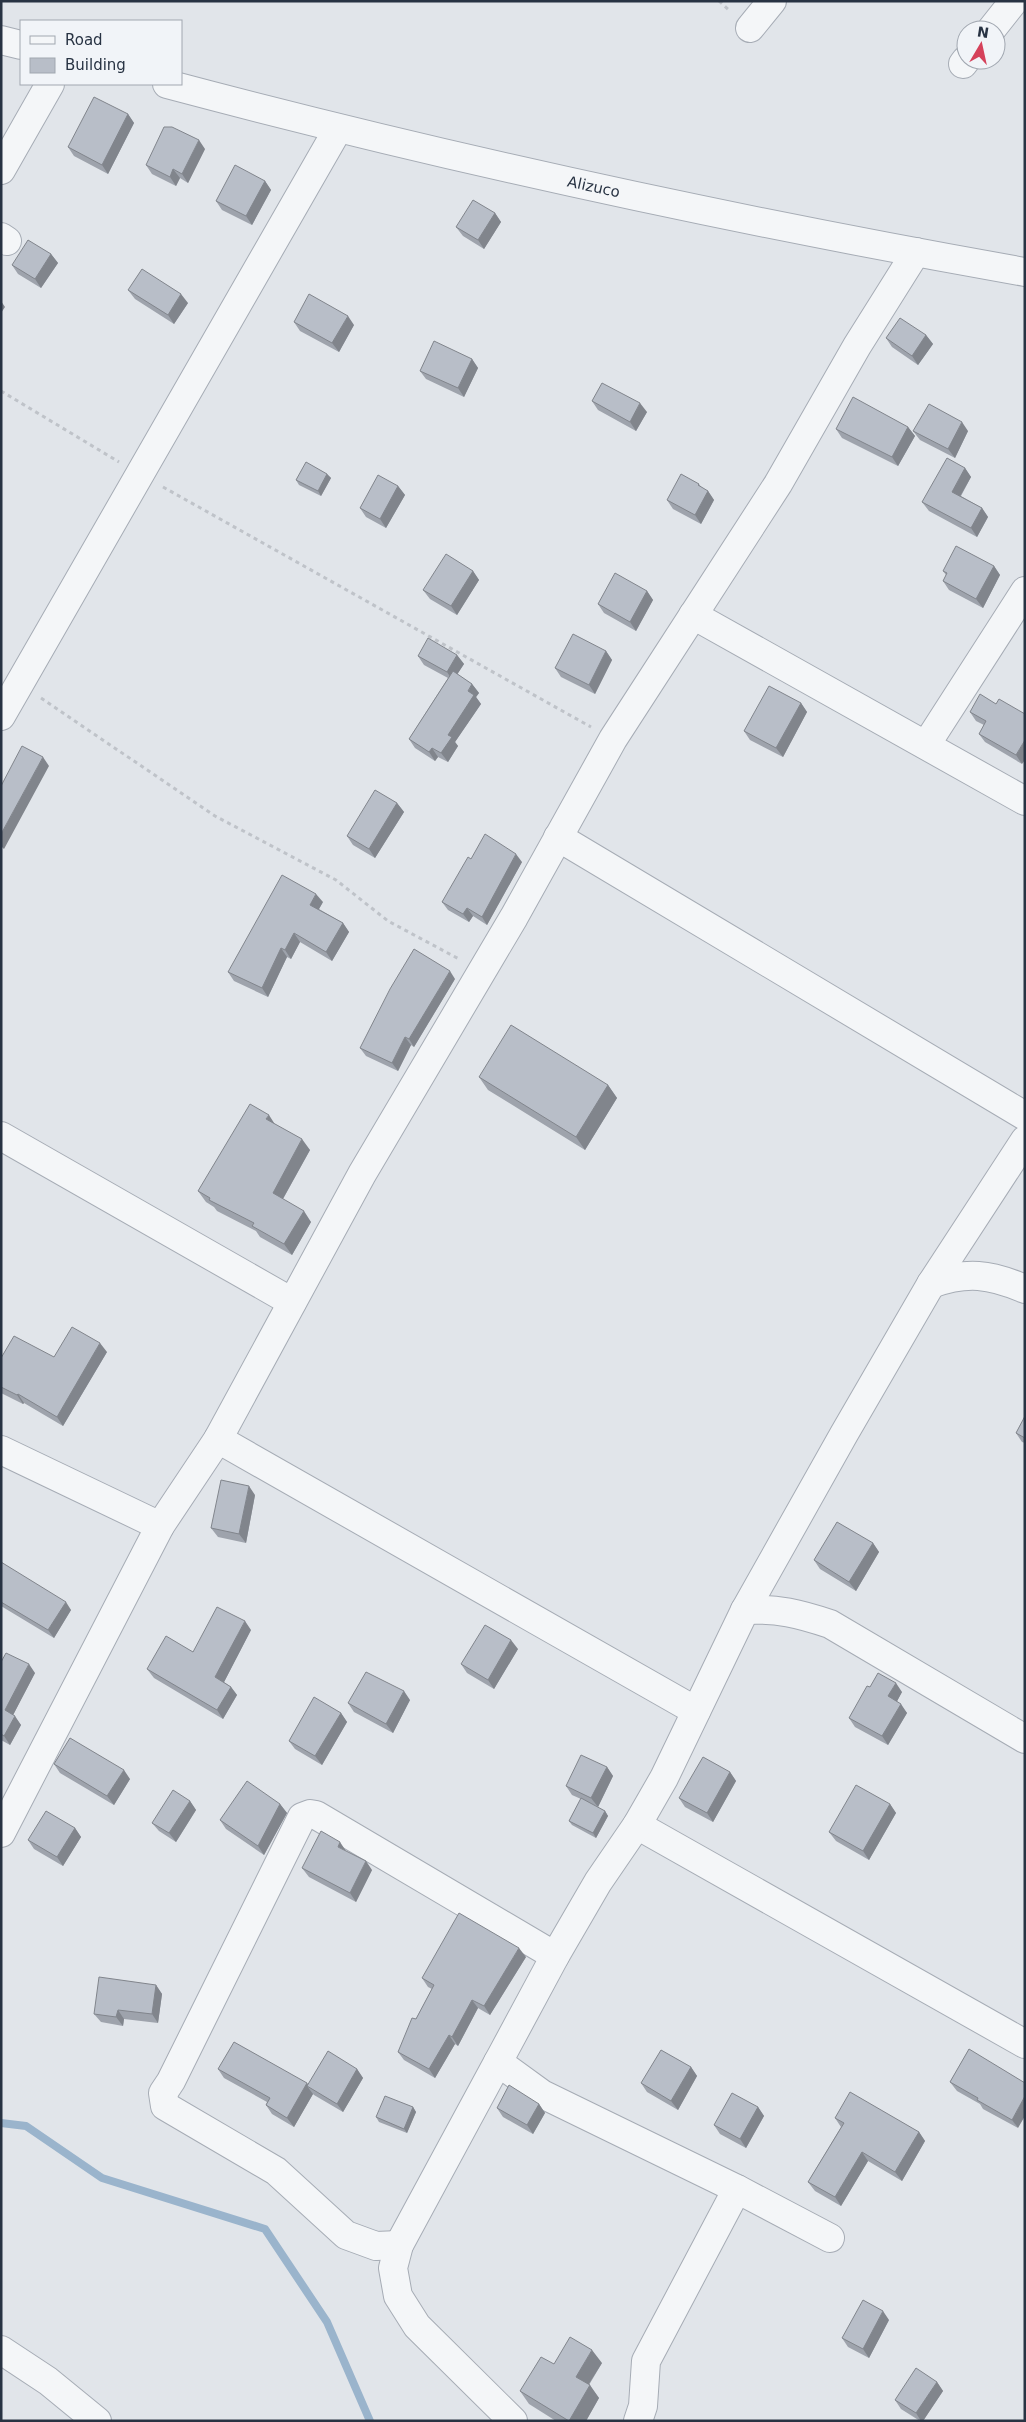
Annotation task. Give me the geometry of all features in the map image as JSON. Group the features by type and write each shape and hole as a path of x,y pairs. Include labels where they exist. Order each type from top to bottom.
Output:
{"street":[{"path":"750,28 772,1"},
{"path":"999,20 1014,1"},
{"path":"1,40 20,45"},
{"path":"1,170 49,85"},
{"name":"Alizuco","path":"171,85 338,129 916,252 1025,272"},
{"path":"1,716 338,129"},
{"path":"1,1833 160,1526 218,1439 362,1174 482,971 613,739 778,484 857,346 916,252"},
{"path":"926,745 1025,590"},
{"path":"693,614 1025,801"},
{"path":"558,837 1025,1116"},
{"path":"1,1136 292,1302"},
{"path":"514,2421 417,2326 398,2296 393,2268 399,2245 555,1956 598,1882 638,1825 664,1778 745,1610 931,1284 1025,1140"},
{"path":"931,1284 954,1276 977,1275 1001,1279 1025,1289"},
{"path":"218,1439 696,1712"},
{"path":"1,1450 160,1526"},
{"path":"745,1610 769,1608 795,1612 830,1624 1025,1739"},
{"path":"399,2245 376,2246 346,2235 276,2171 165,2106 163,2093 171,2081 302,1817 310,1814 316,1815 555,1956"},
{"path":"638,1825 1025,2044"},
{"path":"498,2062 542,2094 738,2189 830,2238"},
{"path":"638,2421 643,2406 646,2361 738,2189"},
{"path":"1,2350 48,2381 97,2421"}],"path":[{"path":"1,391 139,474 613,739"},
{"path":"20,683 215,816 336,880 388,921 482,971"}],"building":[{"path":"94,97 128,114 102,165 68,147"},
{"path":"164,127 172,127 199,140 182,174 173,169 170,177 146,165"},
{"path":"235,165 265,181 246,216 216,201"},
{"path":"473,200 495,213 478,240 456,227"},
{"path":"28,240 51,254 35,279 12,265"},
{"path":"142,269 181,294 168,315 128,290"},
{"path":"309,294 348,316 332,343 294,322"},
{"path":"900,318 926,335 912,356 886,338"},
{"path":"434,341 472,359 458,388 420,371"},
{"path":"602,383 640,403 630,422 592,401"},
{"path":"853,397 908,427 892,457 836,429"},
{"path":"929,404 962,422 948,449 913,431"},
{"path":"947,458 965,468 952,492 982,508 971,528 922,502"},
{"path":"306,462 327,474 318,491 296,480"},
{"path":"681,474 708,491 695,515 667,500"},
{"path":"378,475 398,486 380,519 360,508"},
{"path":"956,546 994,566 976,599 943,581 947,573 943,571"},
{"path":"446,554 473,571 451,606 423,590"},
{"path":"615,573 647,591 630,622 598,604"},
{"path":"573,634 606,651 589,685 555,668"},
{"path":"428,638 457,655 447,672 418,656"},
{"path":"453,671 472,684 468,691 474,695 448,735 452,737 441,753 432,748 429,752 409,739"},
{"path":"769,686 801,703 776,748 744,731"},
{"path":"980,694 996,704 999,699 1025,714 1025,740 1016,755 979,734 986,721 970,712"},
{"path":"22,746 43,757 1,834 1,786"},
{"path":"375,790 397,803 369,849 347,836"},
{"path":"485,834 516,854 482,917 467,908 463,914 442,902 468,857 471,859"},
{"path":"282,875 316,894 310,905 343,923 326,952 294,933 285,950 281,948 262,988 228,972"},
{"path":"414,949 450,971 409,1039 405,1037 392,1063 360,1048 390,989"},
{"path":"511,1025 608,1085 576,1137 479,1077"},
{"path":"250,1104 269,1115 266,1119 302,1139 273,1193 304,1211 284,1244 252,1226 254,1223 209,1200 210,1198 198,1191"},
{"path":"72,1327 100,1343 57,1417 18,1394 1,1387 1,1358 14,1336 54,1357"},
{"path":"1025,1416 1025,1438 1016,1433"},
{"path":"221,1480 249,1486 239,1534 211,1528"},
{"path":"837,1522 873,1543 849,1582 814,1560"},
{"path":"1,1562 66,1602 48,1630 1,1602"},
{"path":"217,1607 245,1621 215,1677 231,1687 217,1710 147,1669 166,1636 193,1652"},
{"path":"485,1625 511,1640 488,1680 461,1664"},
{"path":"6,1653 29,1664 5,1710 15,1716 4,1736 1,1734 1,1662"},
{"path":"366,1672 404,1691 386,1724 348,1703"},
{"path":"878,1673 896,1683 888,1696 901,1704 882,1736 849,1718 867,1686 870,1687"},
{"path":"314,1697 341,1713 315,1756 289,1741"},
{"path":"70,1738 124,1770 107,1796 54,1764"},
{"path":"581,1755 607,1767 591,1798 566,1786"},
{"path":"703,1757 730,1772 707,1813 679,1798"},
{"path":"247,1781 280,1804 258,1846 220,1820"},
{"path":"856,1785 890,1804 863,1851 829,1832"},
{"path":"173,1790 190,1801 169,1833 152,1823"},
{"path":"581,1798 605,1811 593,1833 569,1821"},
{"path":"46,1811 75,1828 57,1857 28,1840"},
{"path":"321,1831 340,1842 338,1847 366,1861 350,1893 302,1868"},
{"path":"459,1913 519,1948 484,2006 472,2000 452,2037 449,2035 429,2069 398,2052 412,2018 416,2019 434,1985 422,1978"},
{"path":"99,1977 156,1985 152,2014 118,2010 116,2017 94,2014"},
{"path":"234,2042 307,2083 287,2118 266,2105 270,2098 218,2069"},
{"path":"969,2049 1025,2083 1025,2096 1012,2120 950,2082"},
{"path":"661,2050 691,2067 671,2101 641,2083"},
{"path":"328,2051 357,2069 337,2104 307,2086"},
{"path":"509,2085 539,2104 527,2125 497,2108"},
{"path":"850,2092 919,2132 895,2172 862,2152 835,2197 808,2182 844,2123 835,2118"},
{"path":"732,2093 758,2107 740,2139 714,2125"},
{"path":"385,2096 413,2107 404,2129 376,2117"},
{"path":"863,2300 883,2311 863,2349 842,2338"},
{"path":"570,2337 592,2350 576,2377 590,2385 569,2421 520,2391 541,2357 554,2364"},
{"path":"916,2368 937,2382 916,2413 895,2400"}],"waterway":[{"path":"1,2123 26,2126 102,2178 265,2229 327,2322 370,2421"}]}
